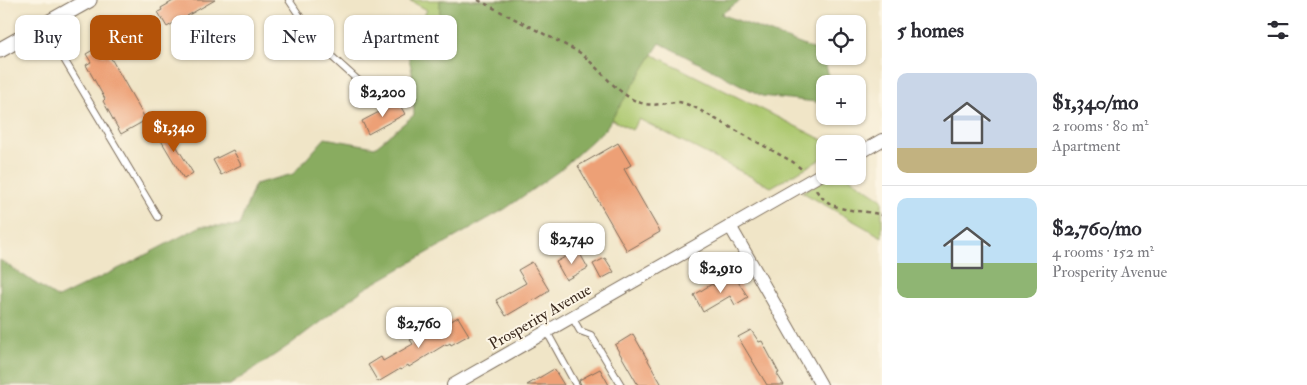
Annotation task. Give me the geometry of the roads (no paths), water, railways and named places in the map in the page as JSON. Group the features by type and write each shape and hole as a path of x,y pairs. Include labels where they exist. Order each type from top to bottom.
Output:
{"street":[{"path":"63,15 89,0"},
{"path":"0,50 15,42"},
{"path":"866,149 882,140"},
{"name":"Prosperity Avenue","path":"453,385 816,177"},
{"path":"730,226 821,385"}],"lane":[{"path":"289,0 319,45 372,93"},
{"path":"65,60 158,217"},
{"path":"572,317 580,331 591,335 621,385"},
{"path":"547,332 576,385"}]}
